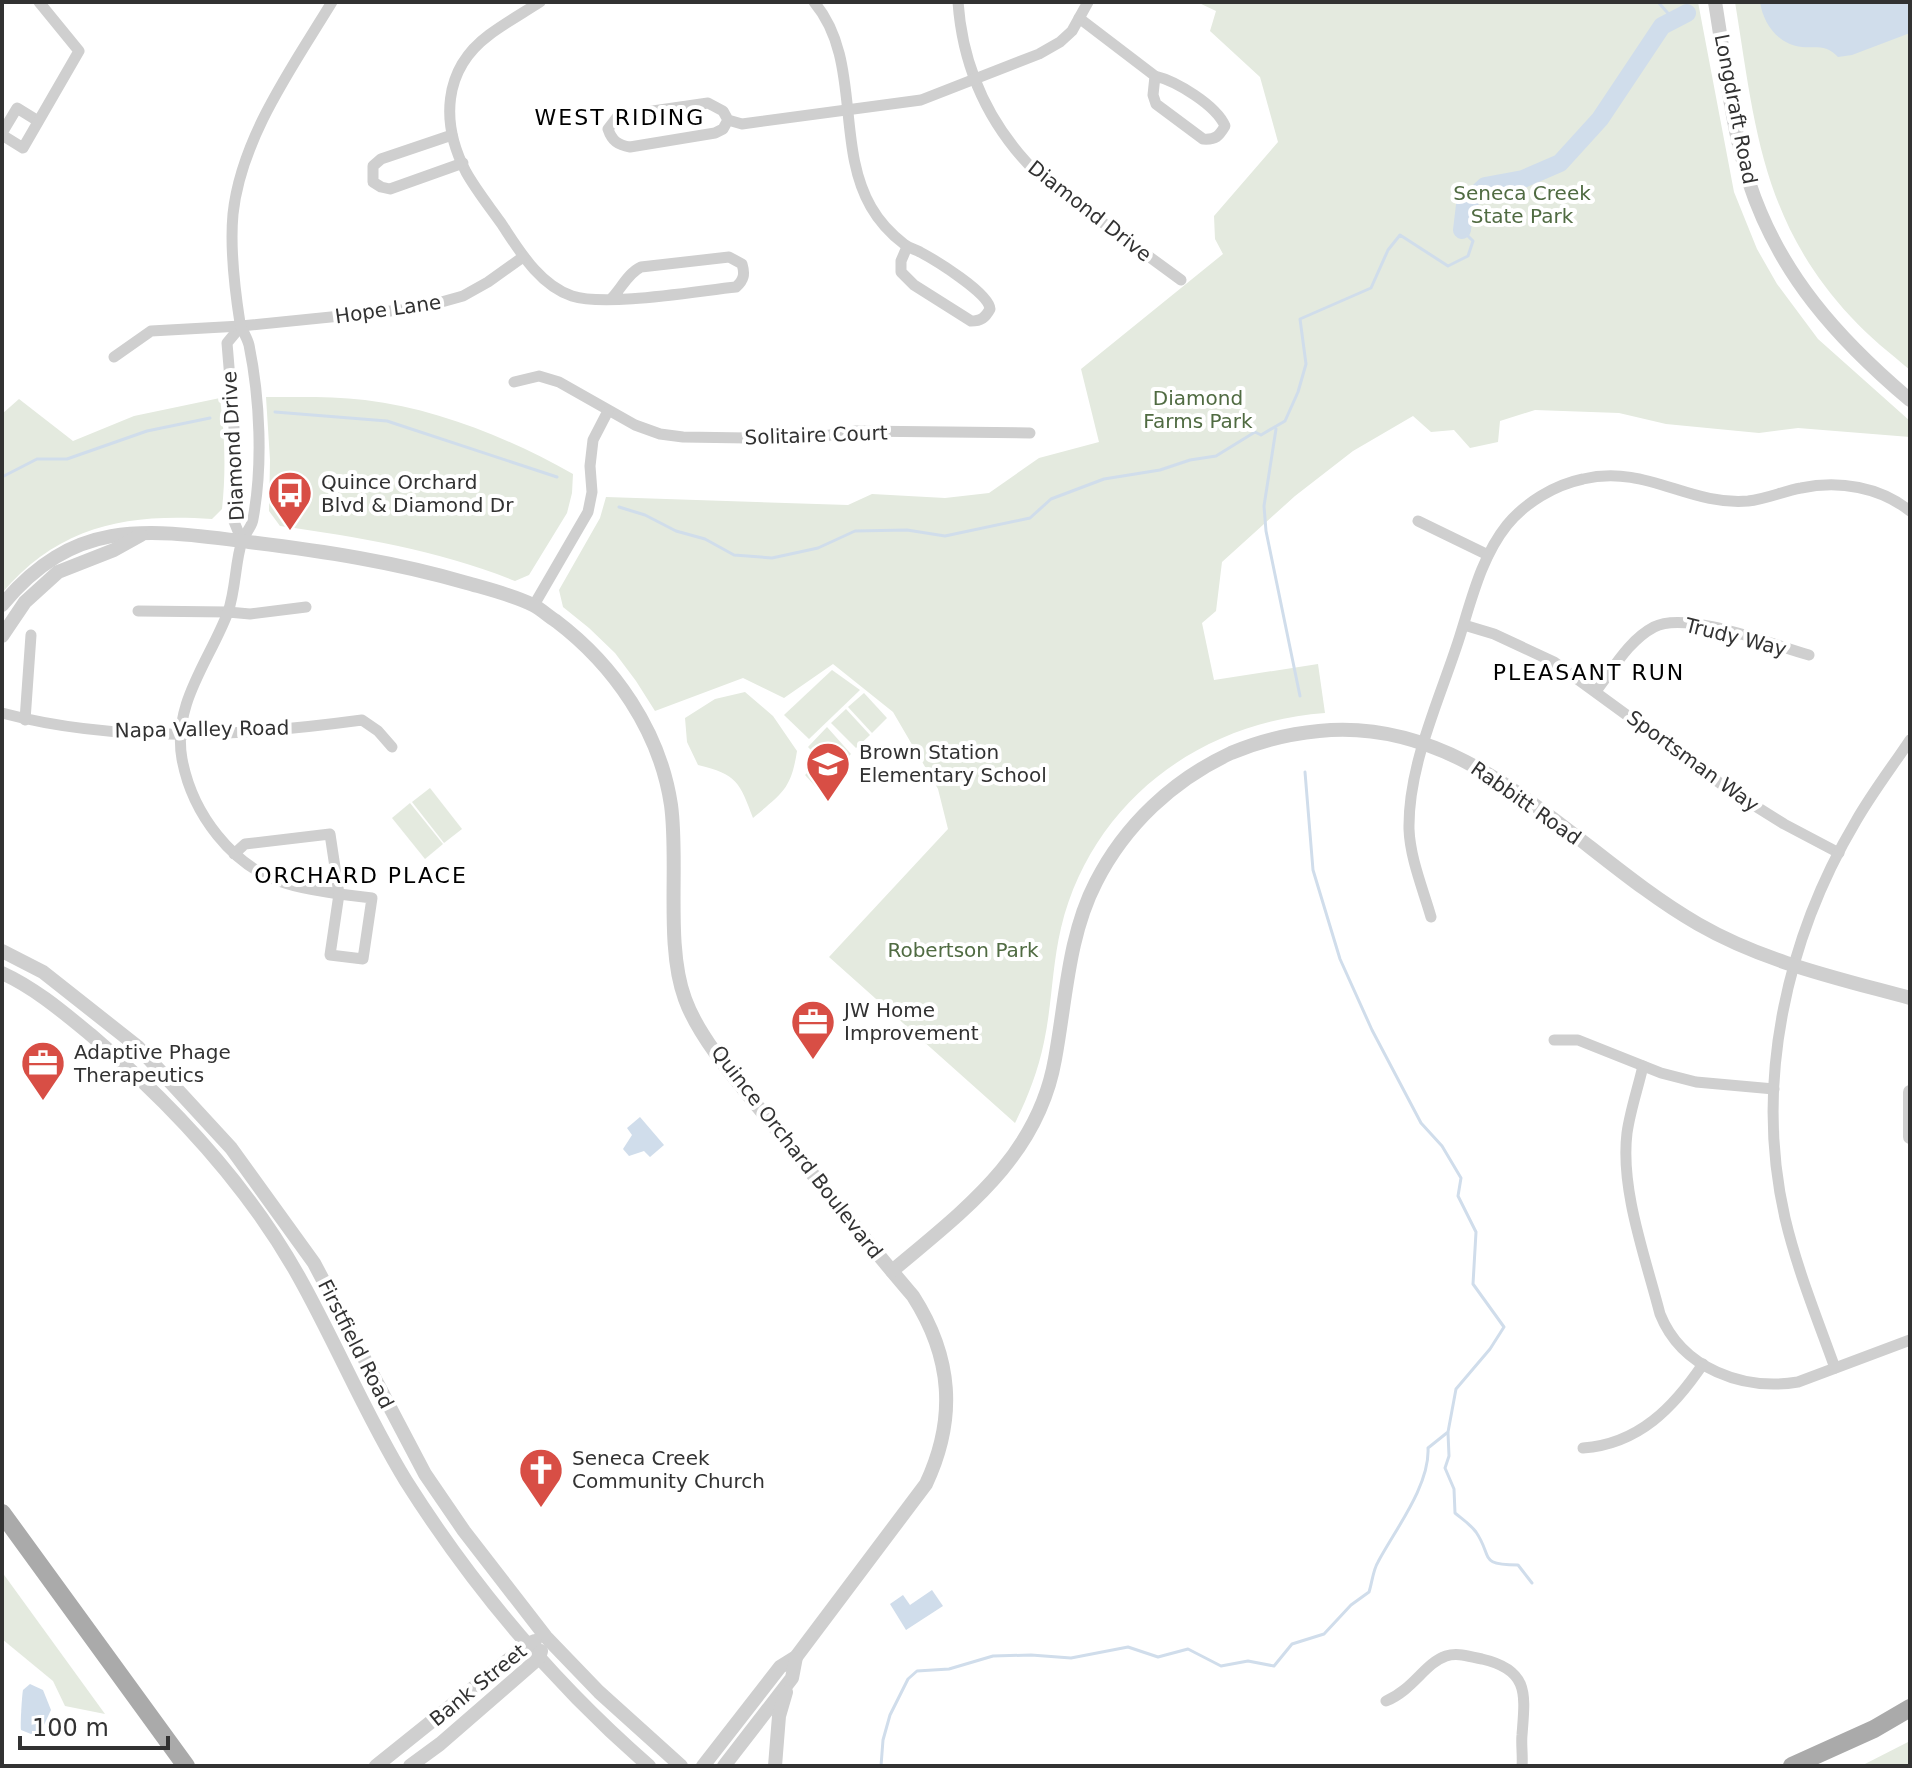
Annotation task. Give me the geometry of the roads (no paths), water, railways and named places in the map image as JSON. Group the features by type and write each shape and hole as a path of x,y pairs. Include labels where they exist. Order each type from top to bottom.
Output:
{"main road":[{"path":"2,1513 186,1766"},
{"path":"1792,1766 1874,1729 1910,1708"}],"street":[{"path":"38,121 17,108 2,134 23,148 79,51 39,2"},
{"name":"Diamond Drive","path":"242,541 253,523 259,431 248,342 241,326 233,214 242,171 253,140 332,2"},
{"path":"540,2 487,37 465,59 449,100 449,126 463,163 523,257 537,273 568,295 582,298 611,299 736,287 742,281 744,272 742,264 729,257 641,267 632,271 625,285 611,299"},
{"path":"814,2 832,31 841,62 857,179 862,191 888,231 907,247 935,261 986,298 990,309 985,316 979,321 971,321 914,285 901,272 901,261 907,247"},
{"name":"Diamond Drive","path":"958,2 960,33 974,80 1000,130 1024,160 1043,179 1181,280"},
{"path":"728,120 723,129 715,133 630,147 612,139 608,129 618,116 708,103 723,111 728,120 742,124 921,100 1039,54 1060,42 1072,31 1088,2"},
{"name":"Longdraft Road","path":"1715,2 1741,153 1764,221 1790,273 1826,321 1876,372 1910,400"},
{"path":"1079,18 1155,76 1169,79 1213,109 1225,126 1220,136 1212,140 1203,139 1156,104 1153,95 1155,76"},
{"path":"452,135 381,159 373,166 373,182 390,189 463,163"},
{"name":"Hope Lane","path":"114,357 151,331 241,326 420,308 463,296 523,257"},
{"name":"Diamond Drive","path":"241,326 227,343 236,452 233,519 242,541"},
{"name":"Solitaire Court","path":"514,382 539,376 559,382 635,425 660,434 683,437 805,439 856,431 1030,433"},
{"path":"534,605 588,512 592,492 590,466 593,440 608,411"},
{"path":"1431,917 1409,830 1412,792 1425,743 1488,555 1504,528 1520,510 1562,485 1584,478 1622,475 1657,481 1693,495 1718,500 1750,501 1804,487 1848,485 1880,493 1910,511"},
{"path":"1418,521 1488,555"},
{"path":"2,636 25,602 58,572 114,550 144,532"},
{"name":"Quince Orchard Boulevard","path":"2,605 13,591 50,559 110,534 144,532 220,536 333,552 425,571 534,605 590,649 611,672 648,732 671,803 677,964 680,984 690,1011 736,1079 925,1314 943,1362 947,1413 938,1460 926,1484 796,1657 780,1667 703,1766"},
{"path":"234,854 245,844 330,834 339,894 330,955 363,959 372,898 339,894 283,883 234,854 208,824 195,799 182,760 181,733 191,687 228,612 242,541"},
{"path":"138,611 250,614 306,607"},
{"name":"Trudy Way","path":"1596,691 1642,635 1655,626 1670,622 1696,622 1809,655"},
{"name":"Sportsman Way","path":"1464,625 1533,650 1596,691 1728,789 1839,853"},
{"path":"25,720 31,635"},
{"name":"Napa Valley Road","path":"2,713 25,720 88,730 181,733 273,732 362,720 378,731 392,747"},
{"name":"Rabbitt Road","path":"892,1271 980,1196 1004,1170 1026,1136 1046,1095 1055,1064 1072,955 1083,913 1111,855 1142,816 1180,782 1213,761 1245,747 1292,734 1358,730 1392,734 1425,743 1486,771 1698,924 1745,948 1795,967 1910,998"},
{"path":"1835,1368 1802,1277 1785,1218 1775,1162 1774,1089 1781,1021 1811,914 1839,853 1910,740"},
{"name":"Firstfield Road","path":"2,951 54,980 138,1047 231,1148 314,1263 431,1485 480,1553 546,1637 599,1692 681,1766"},
{"name":"Firstfield Road","path":"2,973 46,998 127,1066 170,1107 242,1191 300,1278 363,1407 408,1484 464,1567 539,1658 609,1731 649,1766"},
{"path":"1554,1040 1578,1040 1643,1066 1696,1082 1774,1089"},
{"path":"1643,1066 1627,1132 1627,1167 1632,1199 1664,1324 1683,1348 1703,1364 1732,1379 1764,1384 1798,1382 1910,1340"},
{"path":"1910,1092 1910,1137"},
{"path":"1583,1448 1607,1447 1658,1419 1680,1398 1703,1364"},
{"name":"Bank Street","path":"376,1766 528,1644 546,1637"},
{"name":"Bank Street","path":"410,1766 539,1658 546,1637"},
{"path":"1386,1701 1400,1695 1437,1661 1447,1656 1464,1655 1498,1663 1512,1671 1526,1700 1521,1737 1522,1766"},
{"name":"Quince Orchard Boulevard","path":"724,1766 792,1678 796,1657"},
{"path":"775,1766 779,1716 792,1678"}],"water":[{"path":"1760,2 1910,2 1910,33 1852,55 1838,57 1825,48 1802,47 1786,42 1768,25"},
{"path":"640,1117 664,1145 650,1157 644,1151 629,1156 623,1149 632,1135 627,1128"},
{"path":"932,1590 943,1606 906,1630 890,1604 903,1595 910,1605"},
{"path":"30,1684 43,1690 51,1710 43,1727 31,1734 21,1730 23,1690"}],"waterway":[{"path":"1658,2 1674,20"},
{"path":"1462,230 1465,205 1485,186 1523,179 1560,163 1600,119 1662,26 1687,13"},
{"path":"619,507 645,515 676,531 705,539 734,555 772,558 818,548 855,531 907,530 945,536 1030,518 1051,499 1104,479 1160,470 1190,460 1216,456 1255,432 1261,435 1285,421 1306,364 1300,319 1371,288 1388,250 1400,235 1448,266 1468,256 1473,241 1462,230"},
{"path":"275,412 387,421 557,477"},
{"path":"2,477 37,459 67,459 147,431 210,418"},
{"path":"1276,429 1264,506 1266,531 1300,696"},
{"path":"881,1766 883,1740 890,1715 908,1679 917,1671 949,1669 993,1656 1071,1658 1128,1647 1158,1657 1188,1649 1221,1666 1248,1661 1274,1666 1292,1644 1324,1634 1351,1605 1369,1592 1376,1565 1418,1492 1428,1448 1448,1432 1456,1389 1504,1327 1473,1284 1476,1232 1458,1196 1461,1178 1442,1146 1421,1123 1372,1030 1340,959 1313,870 1305,772"},
{"path":"1448,1433 1449,1456 1445,1468 1454,1489 1455,1513 1476,1532 1488,1558 1505,1565 1518,1565 1532,1583"}],"place":[{"name":"Quince Orchard Blvd & Diamond Dr","path":"290,532"},
{"name":"Brown Station Elementary School","path":"828,803"},
{"name":"JW Home Improvement","path":"813,1061"},
{"name":"Adaptive Phage Therapeutics","path":"43,1102"},
{"name":"Seneca Creek Community Church","path":"541,1509"}],"district":[{"name":"WEST RIDING","path":"620,117"},
{"name":"PLEASANT RUN","path":"1589,672"},
{"name":"ORCHARD PLACE","path":"361,875"}],"park label":[{"name":"Seneca Creek State Park","path":"1522,204"},
{"name":"Diamond Farms Park","path":"1198,410"},
{"name":"Robertson Park","path":"963,950"}]}
